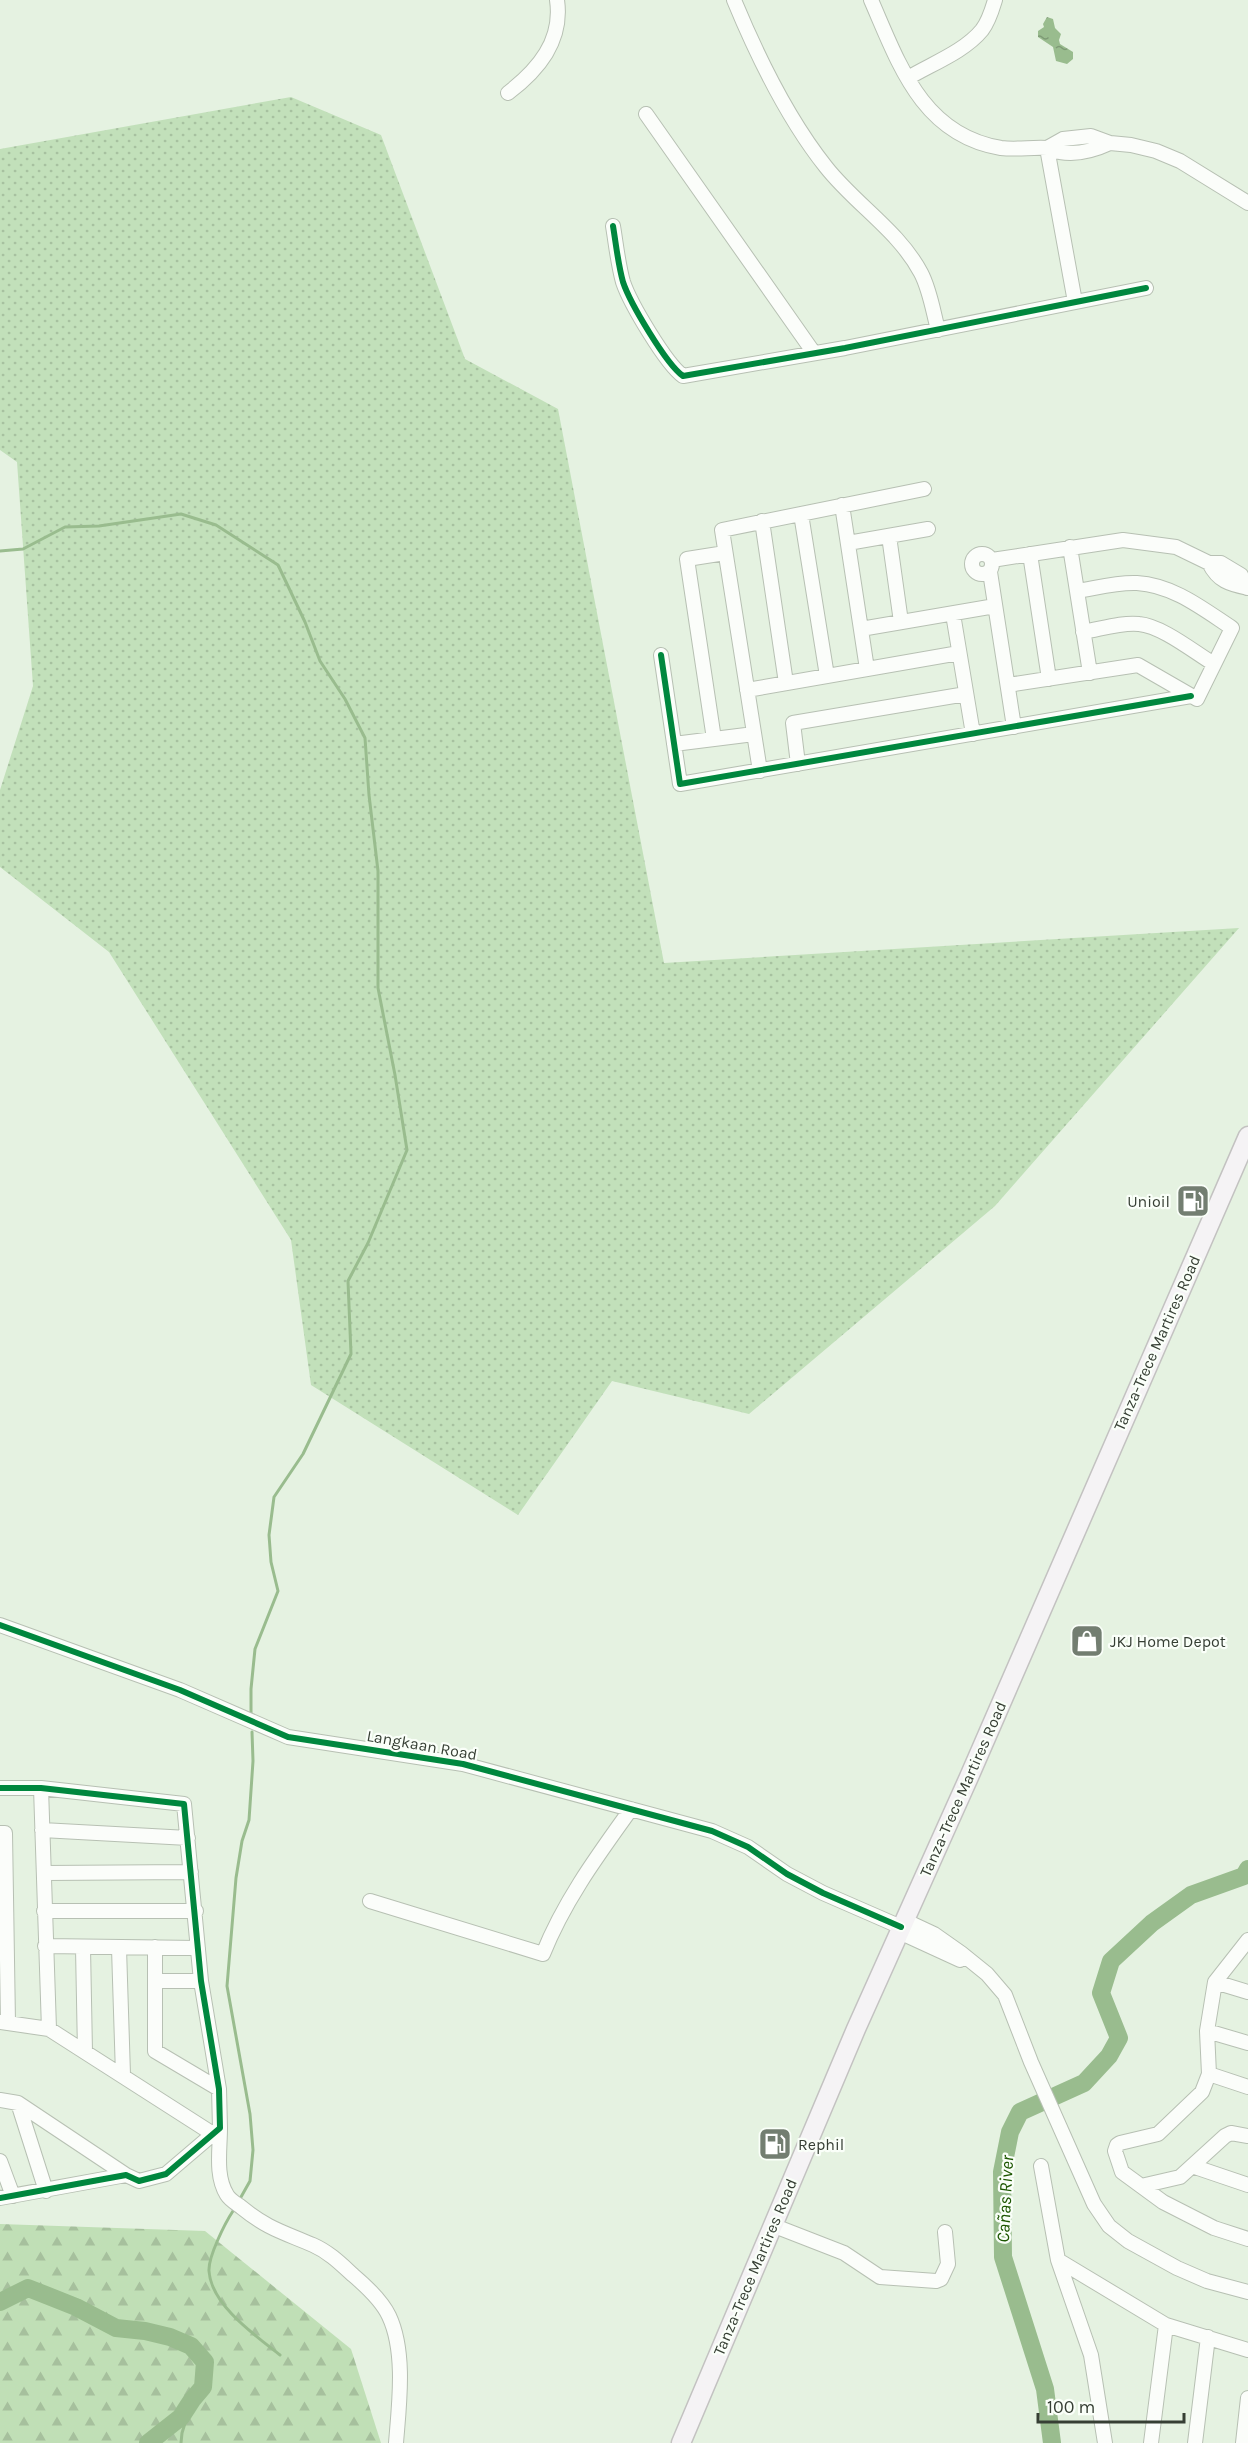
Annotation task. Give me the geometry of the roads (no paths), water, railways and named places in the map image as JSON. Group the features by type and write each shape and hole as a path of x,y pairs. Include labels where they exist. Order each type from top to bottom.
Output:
{"main road":[{"name":"Tanza-Trece Martires Road","path":"681,2443 772,2224 901,1926 1248,1136"}],"street":[{"path":"508,93 529,77 543,61 554,37 557,23 557,0"},
{"path":"734,0 750,38 794,122 827,168 906,250 921,273 938,330"},
{"path":"871,0 908,78 928,109 956,132 984,144 1020,150 1047,148 1063,153 1093,151 1110,143 1156,151 1180,161 1248,203"},
{"path":"908,78 965,45 982,30 990,16 994,0"},
{"path":"646,114 814,353"},
{"path":"1047,148 1075,302"},
{"path":"613,226 623,281 632,303 671,364 683,376 938,330 1146,288"},
{"path":"760,771 722,530 924,489"},
{"path":"842,505 867,669"},
{"path":"801,514 827,676"},
{"path":"762,521 786,683"},
{"path":"848,543 928,529"},
{"path":"889,536 901,622"},
{"path":"1014,727 991,566 1030,554 1124,540 1176,547 1209,563 1221,563 1241,575 1247,588"},
{"path":"1070,547 1090,673"},
{"path":"714,739 687,559 725,553"},
{"path":"1030,554 1049,679"},
{"path":"1008,685 1138,665 1197,699 1232,628 1185,598 1159,587 1135,583 1077,591"},
{"path":"861,629 995,606"},
{"path":"953,614 973,734"},
{"path":"1083,632 1143,624 1165,634 1214,664"},
{"path":"747,690 959,653"},
{"path":"661,655 680,784 1191,696"},
{"path":"798,764 793,723 966,694"},
{"path":"674,744 754,734"},
{"name":"Langkaan Road","path":"0,1625 180,1690 288,1737 463,1764 712,1830 748,1846 787,1874 824,1893 921,1935 943,1940 987,1974 1005,1995 1031,2062 1094,2204 1109,2226 1128,2241 1177,2268 1207,2281 1248,2292"},
{"path":"0,1788 42,1788 184,1804 201,1981 219,2089 216,2131 219,2176 228,2196 262,2224 314,2246 335,2258 364,2284 388,2315 394,2332 399,2371 400,2401 396,2443"},
{"path":"42,1788 49,2029"},
{"path":"370,1901 543,1954 553,1929 588,1869 631,1809"},
{"path":"42,1830 188,1838"},
{"path":"0,1833 5,1833 4,2023 49,2029 216,2131"},
{"path":"45,1873 190,1872"},
{"path":"44,1911 196,1911"},
{"path":"1248,1940 1215,1982 1208,2031 1209,2074 1202,2092 1158,2134 1117,2145 1115,2151 1122,2172 1163,2202 1215,2228 1248,2239"},
{"path":"45,1946 198,1948"},
{"path":"155,1947 155,2051 219,2089"},
{"path":"83,1948 85,2052"},
{"path":"119,1948 123,2075"},
{"path":"156,1981 201,1981"},
{"path":"1215,1982 1248,1992"},
{"path":"1208,2031 1248,2043"},
{"path":"1209,2074 1248,2087"},
{"path":"0,2100 18,2103 126,2175 139,2181 166,2174 216,2131"},
{"path":"18,2103 46,2191"},
{"path":"1141,2186 1180,2177 1231,2133 1248,2136"},
{"path":"0,2161 7,2197 126,2175"},
{"path":"1041,2166 1058,2260 1091,2355 1105,2443"},
{"path":"1192,2166 1248,2185"},
{"path":"772,2224 844,2253 879,2277 936,2281 941,2279 948,2264 945,2232"},
{"path":"1058,2260 1166,2325 1248,2350"},
{"path":"1151,2443 1166,2325"},
{"path":"1195,2443 1208,2337"},
{"path":"1243,2443 1248,2398"}],"water":[{"path":"1047,17 1053,19 1055,28 1061,34 1060,44 1073,52 1073,59 1067,64 1056,61 1053,47 1038,37 1038,31 1044,27 1043,24"}],"waterway":[{"path":"0,551 23,549 65,527 99,526 181,514 216,525 278,565 305,622 320,661 345,699 365,738 378,871 378,988 407,1150 368,1243 348,1281 351,1354 303,1454 274,1497 269,1535 271,1562 278,1591 255,1649 251,1713"},
{"path":"241,2197 250,2181 253,2150 250,2114 227,1986 236,1878 242,1841 249,1820 253,1761 252,1732"},
{"name":"Cañas River","path":"1052,2443 1045,2389 1003,2257 1002,2172 1010,2132 1020,2112 1084,2083 1109,2056 1119,2038 1101,1993 1111,1961 1152,1923 1191,1895 1244,1876 1248,1869"},
{"path":"233,2211 211,2257 209,2271 212,2284 226,2308 236,2319 280,2355"},
{"path":"0,2302 28,2288 76,2307 116,2328 145,2331 170,2337 191,2346 205,2362 203,2387 181,2417 148,2443"},
{"path":"181,2443 192,2400"}],"place":[{"name":"Unioil","path":"1193,1201"},
{"name":"JKJ Home Depot","path":"1087,1641"},
{"name":"Rephil","path":"775,2144"}]}
